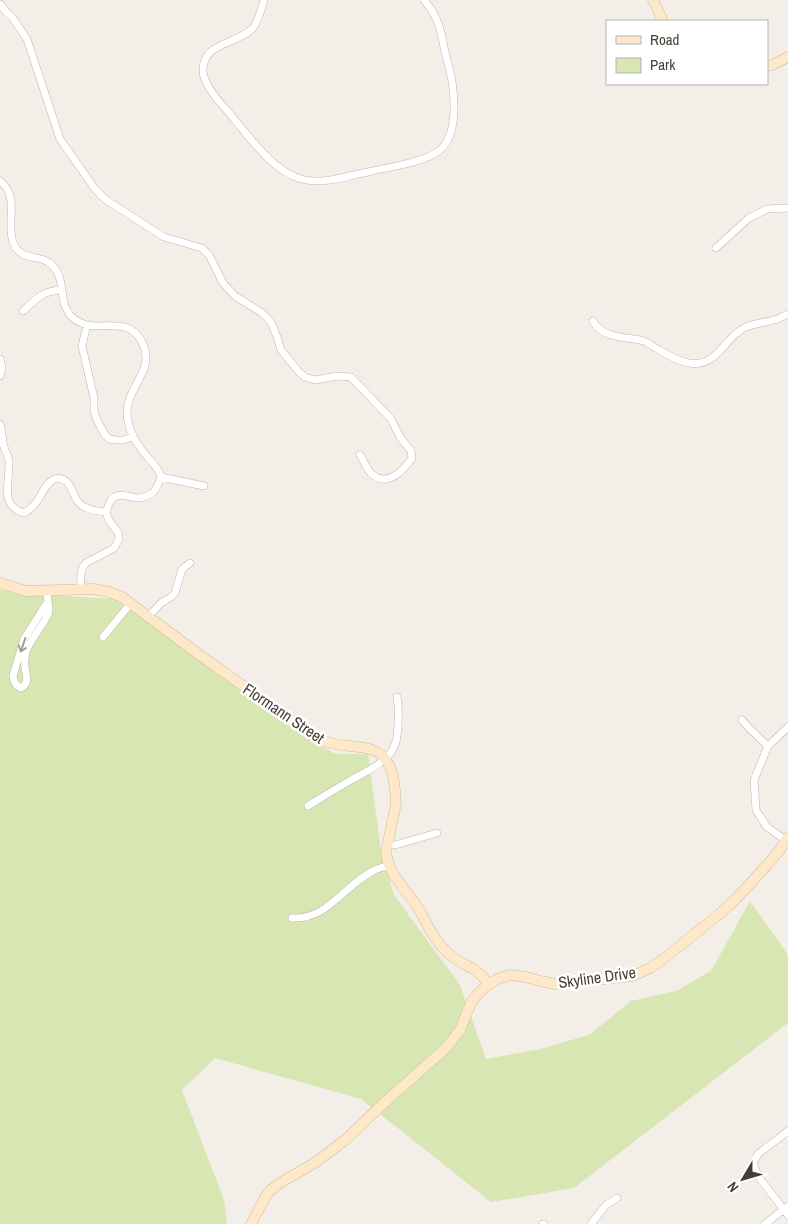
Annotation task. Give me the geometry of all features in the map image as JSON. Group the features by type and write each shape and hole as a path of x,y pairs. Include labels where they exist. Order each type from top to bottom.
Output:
{"street":[{"path":"264,0 258,20 249,32 211,50 203,67 203,76 213,93 270,160 300,179 318,181 419,160 440,150 446,142 452,130 454,112 452,81 438,24 430,7 424,0"},
{"path":"653,0 663,20"},
{"path":"0,4 27,38 60,139 95,189 106,200 164,237 202,248 209,255 223,283 234,296 262,312 270,322 281,350 305,378 315,380 337,376 351,377 391,419 400,437 411,451 412,458 402,471 394,477 384,479 371,474 360,455"},
{"path":"768,66 788,57"},
{"path":"0,181 6,187 11,199 14,244 22,254 48,261 57,270 64,303 71,316 87,325 120,325 129,328 144,345 146,355 147,362 130,396 128,420 133,437 161,477 156,490 146,496 135,498 123,495 113,498 109,503 107,517 117,532 119,539 114,548 83,566 81,571 81,589"},
{"path":"716,248 750,218 767,209 788,208"},
{"path":"23,311 37,297 54,290 61,290"},
{"path":"593,320 604,332 612,336 644,341 679,361 691,364 705,362 713,358 735,334 745,327 774,320 788,314"},
{"path":"87,325 82,346 97,420 109,439 123,440 133,437"},
{"path":"0,359 2,368 0,376"},
{"path":"0,424 3,433 3,444 10,464 5,491 6,499 11,507 16,511 24,513 35,505 50,482 60,479 69,484 78,501 83,506 96,511 107,512"},
{"path":"161,477 204,486"},
{"path":"149,616 160,603 172,597 182,569 190,563"},
{"name":"Flormann Street","path":"0,583 26,592 94,589 122,596 197,653 315,737 333,744 374,750 385,758"},
{"path":"47,591 48,611 27,649 24,659 27,678 26,683 21,688 14,682 13,676 24,639 47,603"},
{"path":"103,637 130,603"},
{"path":"308,806 355,777 372,769 394,748 396,741 397,697"},
{"path":"742,720 768,746"},
{"path":"787,838 768,827 756,810 754,780 768,746 788,727"},
{"path":"385,758 392,770 396,804 386,845 388,866 417,906 436,941 448,954 476,971 490,984"},
{"path":"386,845 395,845 437,833"},
{"name":"Skyline Drive","path":"251,1224 272,1189 316,1162 345,1140 447,1047 460,1030 475,997 490,984 497,979 510,975 556,984 633,976 650,968 737,898 773,858 787,838"},
{"path":"292,918 300,919 318,913 373,870 388,866"},
{"path":"765,1224 787,1210 758,1176 753,1162 758,1154 788,1130"},
{"path":"591,1224 606,1206 617,1198"}],"green space":[{"path":"0,590 115,599 230,681 290,727 335,754 368,754 381,851 394,895 460,985 486,1059 540,1049 589,1035 631,1001 676,991 711,971 750,901 788,955 788,1023 574,1188 491,1202 361,1099 215,1058 182,1090 224,1200 227,1224 0,1224"}]}
